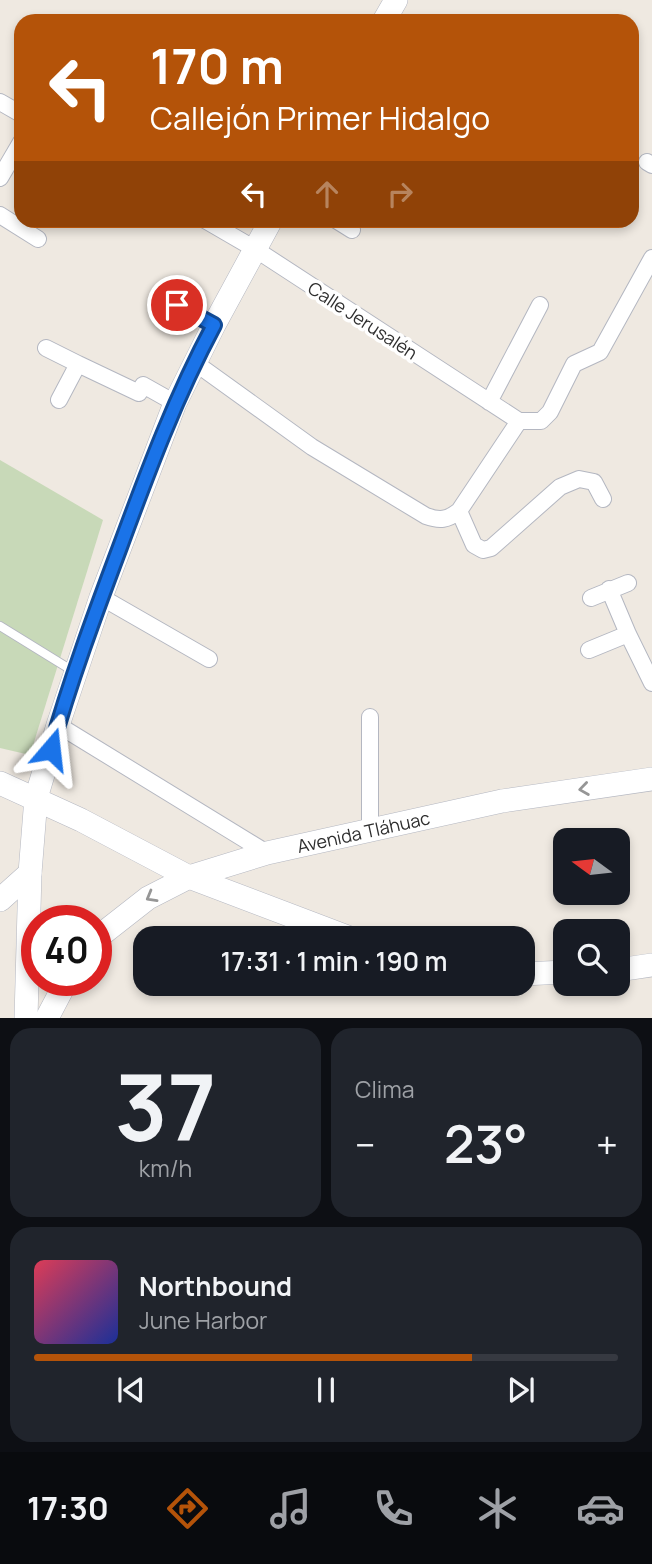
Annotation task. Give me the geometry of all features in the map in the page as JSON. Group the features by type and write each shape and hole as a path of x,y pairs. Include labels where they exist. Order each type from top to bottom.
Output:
{"street":[{"path":"0,178 14,154"},
{"path":"21,228 38,239"},
{"name":"Calle Jerusalén","path":"219,228 519,421"},
{"path":"26,1018 30,873 36,798 58,724 102,597 175,403 194,362 267,228"},
{"path":"194,362 312,447 426,516 449,519 458,511 519,421 541,421 550,412 574,364 600,352 652,258"},
{"path":"159,295 214,325"},
{"path":"489,402 540,305"},
{"path":"46,348 139,393 143,385 175,403"},
{"path":"59,400 78,364"},
{"path":"458,511 474,545 483,550 491,548 560,488 579,479 594,482 603,499"},
{"path":"591,598 628,583"},
{"path":"609,589 652,684"},
{"path":"102,597 209,659"},
{"path":"589,650 628,634"},
{"path":"370,717 370,829"},
{"path":"58,724 267,853"},
{"name":"Avenida Tláhuac","path":"112,926 148,898 189,877 267,853 502,801 652,779"},
{"path":"0,783 36,798 189,877 318,926"},
{"path":"0,900 30,873"},
{"path":"630,968 652,965"},
{"path":"535,973 553,973"},
{"path":"47,1018 59,996"}],"lane":[{"path":"0,626 75,672"}],"green space":[{"path":"0,460 103,520 30,755 0,748"}],"route":[{"path":"51,749 84,647 175,403 214,325 177,305"}]}
